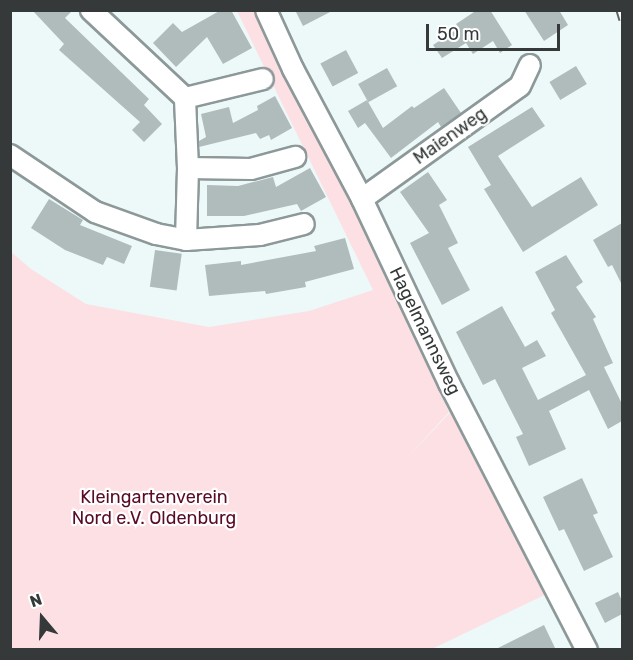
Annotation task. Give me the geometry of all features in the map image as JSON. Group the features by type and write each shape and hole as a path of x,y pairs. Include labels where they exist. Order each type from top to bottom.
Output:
{"street":[{"path":"91,10 185,98 188,168 186,240"},
{"name":"Hagelmannsweg","path":"266,10 293,69 362,199 449,383 587,650"},
{"name":"Maienweg","path":"362,199 520,86 530,65"},
{"path":"185,98 262,79"},
{"path":"10,155 95,212 156,234 186,240 260,235 304,224"},
{"path":"188,168 251,170 295,157"}],"green space":[{"name":"Kleingartenverein Nord e.V. Oldenburg","path":"237,11 266,11 401,281 390,285 449,412 406,459 459,403 557,589 432,649 11,649 10,251 31,269 86,304 209,327 309,311 373,290"}],"building":[{"path":"32,10 73,10 65,18 149,99 144,105 162,124 144,142 132,130 140,122 59,50 64,44"},
{"path":"221,10 231,10 252,48 223,64 207,37 176,67 153,43 173,23 182,32"},
{"path":"295,10 334,10 303,26"},
{"path":"477,10 490,10 512,45 500,53 493,41 473,54 466,43 442,58 433,45 459,28 456,24"},
{"path":"524,10 559,10 568,25 544,41"},
{"path":"346,50 358,73 333,87 320,64"},
{"path":"576,66 587,84 560,100 549,82"},
{"path":"387,68 397,86 368,102 358,84"},
{"path":"444,88 461,113 441,127 438,122 391,158 365,123 358,128 348,111 367,100 383,128 412,106 414,108"},
{"path":"275,96 292,128 271,140 269,135 260,139 256,133 199,147 199,141 206,137 201,114 229,107 233,123 258,110 257,106"},
{"path":"532,107 545,126 498,156 532,207 581,177 598,205 523,252 484,189 491,185 468,147"},
{"path":"310,168 326,197 301,211 297,204 244,216 207,216 207,185 238,186 273,177 276,187"},
{"path":"428,172 447,200 439,205 458,243 448,248 470,290 442,305 410,243 429,233 400,192"},
{"path":"49,199 83,220 80,225 132,246 124,264 107,257 103,265 65,250 31,228"},
{"path":"622,223 622,285 612,265 608,267 593,240"},
{"path":"345,238 354,269 305,282 306,287 266,294 265,291 209,296 205,265 241,261 241,265 316,251 314,246"},
{"path":"155,250 182,254 177,290 150,287"},
{"path":"566,255 583,282 576,287 596,317 593,319 613,363 604,367 622,404 622,421 608,429 589,390 549,411 566,449 529,466 516,437 523,434 495,379 483,385 456,332 502,306 525,347 537,340 546,356 522,368 538,400 586,375 551,313 555,310 535,272"},
{"path":"582,478 598,513 593,515 613,557 584,571 564,529 559,531 543,497"},
{"path":"618,592 622,601 622,614 605,623 595,603"},
{"path":"544,625 556,650 494,650"}],"railway":[{"path":"619,10 622,20"}]}
